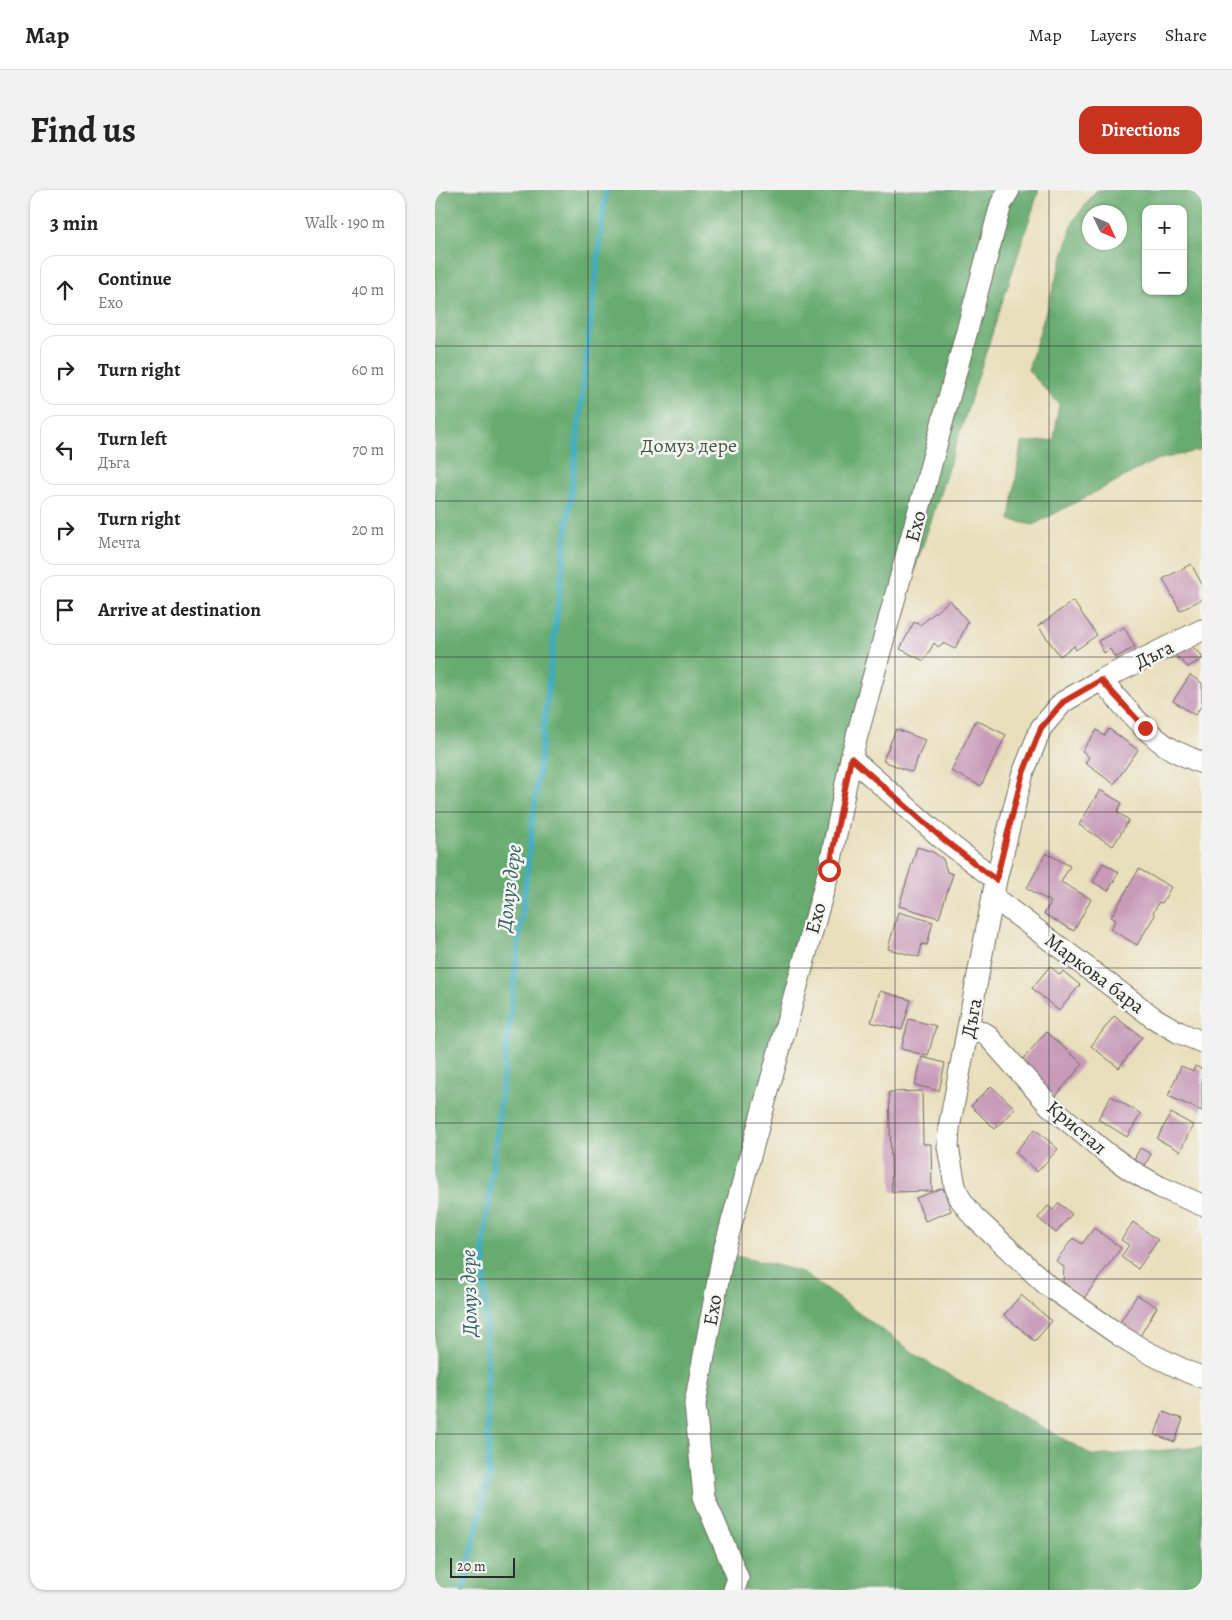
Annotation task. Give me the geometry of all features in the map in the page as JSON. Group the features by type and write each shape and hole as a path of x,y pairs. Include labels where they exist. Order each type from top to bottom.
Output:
{"street":[{"name":"Ехо","path":"734,1590 738,1578 704,1497 695,1404 723,1254 829,870 851,758 1001,204 1009,190"},
{"name":"Дъга","path":"1202,630 1101,680 1063,702 1041,728 1022,776 994,888 949,1128 948,1147 951,1171 961,1200 974,1217 1047,1285 1119,1336 1187,1372 1202,1377"},
{"path":"1101,680 1145,728 1173,750 1202,763"},
{"name":"Маркова бара","path":"851,758 943,839 994,888 1154,1018 1178,1032 1202,1042"},
{"name":"Кристал","path":"969,1027 986,1034 1050,1106 1105,1152 1146,1179 1202,1205"}],"green space":[{"name":"Домуз дере","path":"435,190 1039,190 851,758 723,1253 800,1271 928,1363 1094,1456 1202,1447 1202,1590 435,1590"},
{"path":"1097,190 1202,190 1202,450 1156,460 1033,525 1010,520 1021,443 1054,440 1059,404 1028,370 1074,220 1082,210 1082,250 1127,250 1127,205 1086,205"}],"building":[{"path":"1191,564 1202,584 1202,599 1180,611 1163,579"},
{"path":"950,600 968,622 955,649 943,643 938,647 934,643 924,661 900,649 914,622 920,625"},
{"path":"1073,601 1097,635 1076,650 1074,646 1060,656 1038,626"},
{"path":"1124,627 1135,647 1115,658 1110,649 1104,653 1098,641"},
{"path":"1191,646 1202,656 1202,659 1188,667 1174,654"},
{"path":"1190,675 1202,683 1202,705 1195,715 1173,701"},
{"path":"976,720 1006,735 981,786 951,771"},
{"path":"896,729 925,740 912,772 883,761"},
{"path":"1109,729 1138,750 1114,784 1085,763 1089,757 1082,751 1097,730 1104,736"},
{"path":"1100,790 1122,803 1117,812 1129,820 1113,846 1079,825"},
{"path":"917,847 933,852 943,859 947,872 953,874 939,918 899,906"},
{"path":"1046,853 1070,866 1061,882 1091,899 1074,931 1044,914 1051,902 1027,888"},
{"path":"1103,863 1119,872 1108,891 1093,882"},
{"path":"1139,869 1171,887 1162,903 1159,902 1153,913 1155,915 1137,945 1110,929 1116,920 1111,917"},
{"path":"898,912 933,922 927,945 922,944 919,957 888,949"},
{"path":"1050,966 1060,975 1063,971 1080,985 1059,1011 1032,988"},
{"path":"880,991 911,1000 902,1030 871,1022"},
{"path":"1114,1016 1142,1037 1119,1068 1091,1046"},
{"path":"909,1019 936,1026 928,1056 901,1049"},
{"path":"1046,1032 1083,1064 1055,1097 1018,1065"},
{"path":"922,1057 945,1063 939,1091 915,1085"},
{"path":"1181,1066 1193,1071 1195,1066 1202,1069 1202,1111 1168,1096"},
{"path":"991,1086 1015,1108 995,1129 971,1106"},
{"path":"922,1091 923,1144 931,1144 932,1191 892,1192 889,1092"},
{"path":"1111,1096 1141,1114 1127,1137 1098,1119"},
{"path":"1171,1113 1193,1125 1180,1151 1157,1139"},
{"path":"1035,1129 1058,1149 1037,1172 1015,1152"},
{"path":"1140,1148 1151,1154 1142,1171 1131,1165"},
{"path":"943,1188 951,1211 925,1221 916,1198"},
{"path":"1059,1203 1072,1214 1056,1233 1038,1218 1048,1206 1053,1210"},
{"path":"1133,1222 1158,1240 1138,1269 1121,1257 1129,1245 1121,1240"},
{"path":"1094,1228 1121,1248 1084,1298 1063,1282 1064,1267 1056,1261 1073,1238 1082,1244"},
{"path":"1021,1295 1052,1321 1035,1341 1004,1315"},
{"path":"1137,1295 1157,1307 1140,1336 1119,1324"},
{"path":"1163,1412 1183,1419 1175,1442 1155,1435"}],"waterway":[{"name":"Домуз дере","path":"463,1590 489,1474 484,1241 606,190"}],"route":[{"path":"829,870 851,758 943,839 996,880 1022,776 1041,728 1063,702 1101,680 1145,728"}]}
